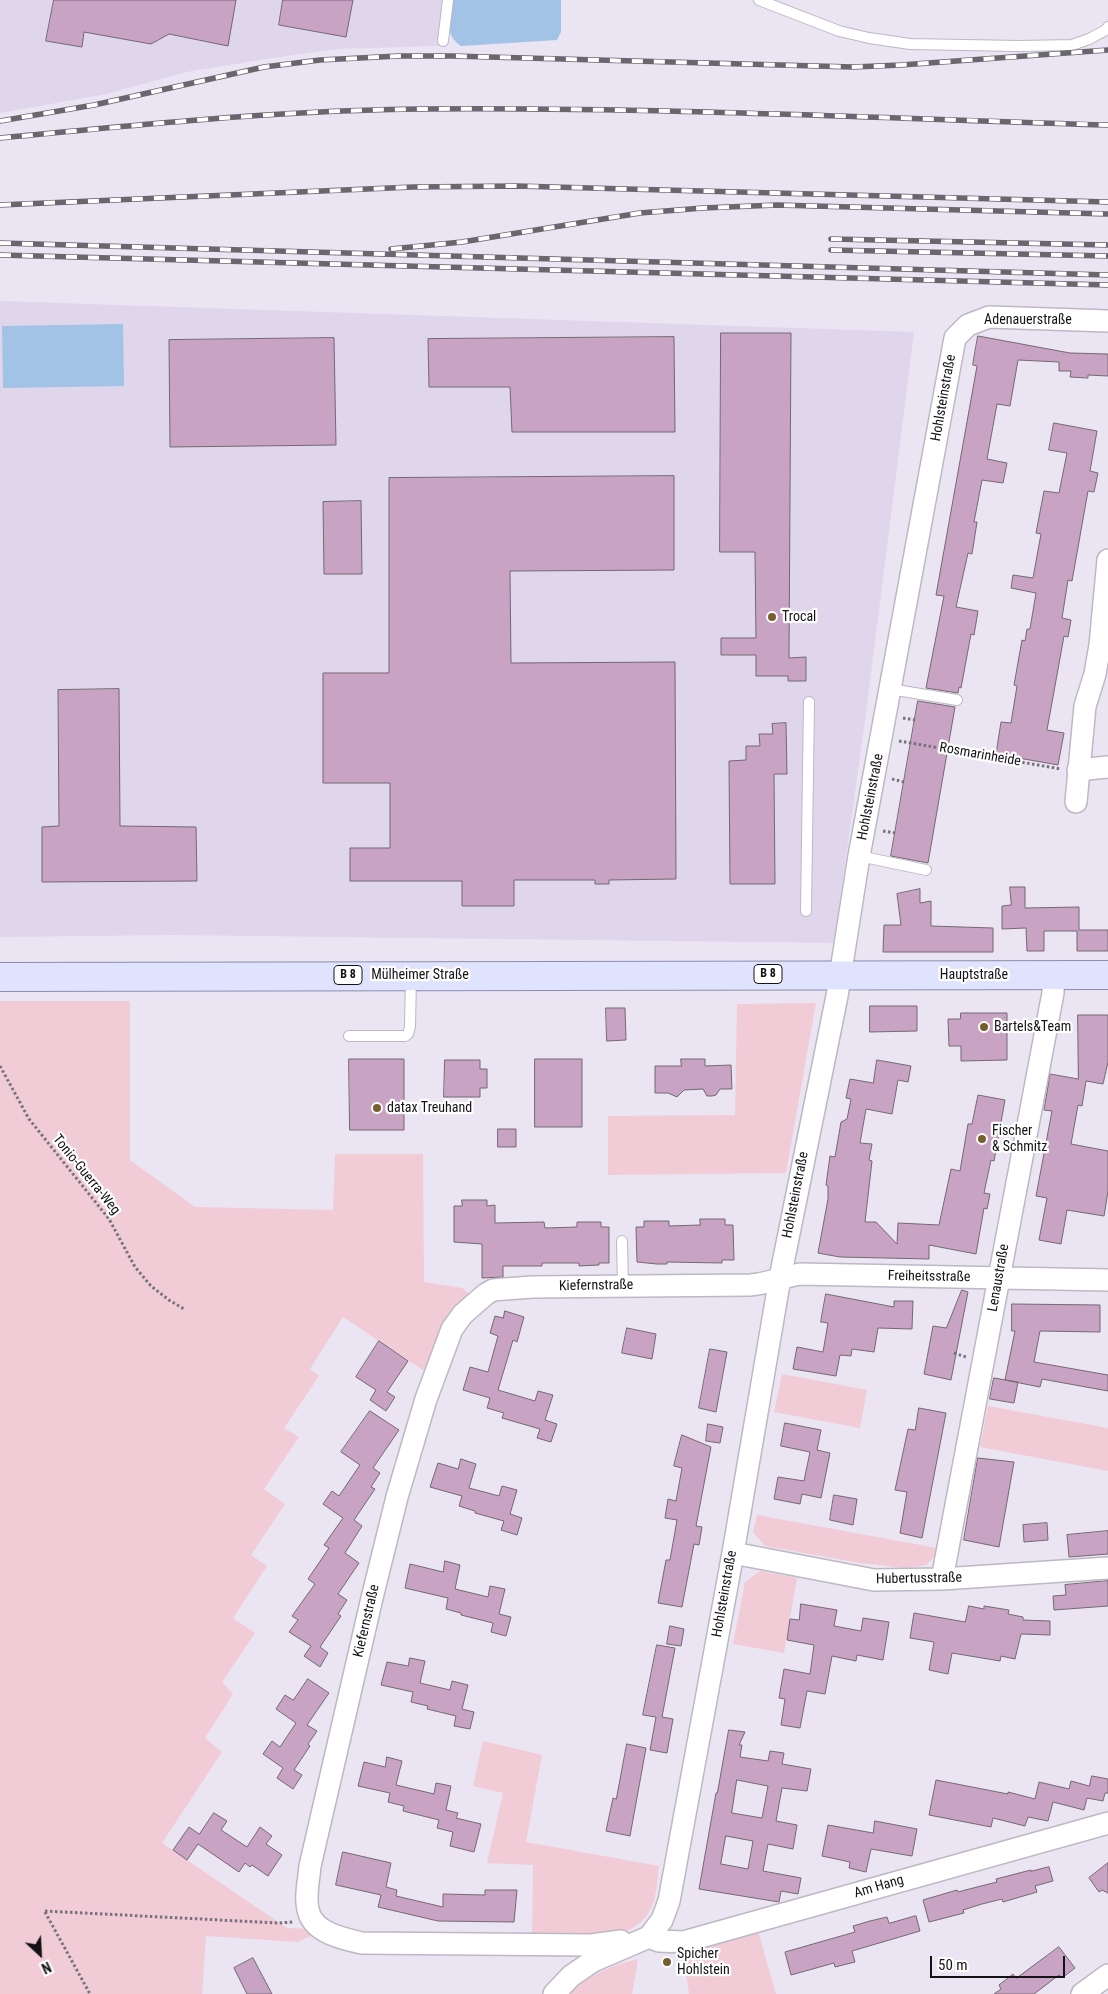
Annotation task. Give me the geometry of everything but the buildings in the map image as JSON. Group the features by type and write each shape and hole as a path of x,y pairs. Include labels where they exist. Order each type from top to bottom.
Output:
{"main road":[{"name":"Mülheimer Straße","path":"0,977 839,974"},
{"name":"Hauptstraße","path":"839,974 1108,975"}],"street":[{"name":"Adenauerstraße","path":"955,338 968,325 989,317 1108,322"},
{"name":"Hohlsteinstraße","path":"649,1937 662,1920 669,1901 733,1553 780,1278 836,996 859,856 955,338"},
{"path":"1076,802 1085,706 1100,645 1108,560"},
{"path":"1078,770 1108,768"},
{"name":"Lenaustraße","path":"942,1579 1052,993 1053,976"},
{"name":"Freiheitsstraße","path":"780,1278 800,1274 1108,1280"},
{"name":"Kiefernstraße","path":"649,1937 591,1945 362,1943 340,1938 325,1931 312,1920 308,1913 310,1866 372,1598 402,1479 426,1399 452,1329 463,1314 493,1290 532,1287 750,1285 765,1284 780,1278"},
{"name":"Hubertusstraße","path":"733,1553 874,1580 942,1579 1108,1568"},
{"name":"Am Hang","path":"649,1937 659,1941 683,1942 1108,1824"},
{"path":"554,1994 571,1976 593,1961 649,1937"},
{"path":"1082,1994 1108,1975"}],"lane":[{"path":"442,41 448,0"},
{"path":"759,0 839,31 910,44 1072,45 1089,39 1108,27"},
{"path":"890,689 957,700"},
{"path":"806,911 809,702"},
{"path":"859,856 926,870"},
{"path":"349,1036 405,1036 408,1034 410,1027 411,975"},
{"path":"622,1241 623,1286"}],"path":[{"name":"Rosmarinheide","path":"882,738 1068,770 1078,770"},
{"name":"Tonio-Guerra-Weg","path":"0,1066 29,1119 108,1219 135,1267 151,1286 184,1309"},
{"path":"90,1994 45,1911 278,1923"}],"shaded area":[{"path":"0,0 446,0 438,46 337,49 266,59 186,72 107,94 0,113"},
{"path":"0,301 914,332 865,721 834,943 173,935 0,937"},
{"path":"0,1001 130,1001 130,1160 195,1207 333,1210 335,1154 423,1154 424,1282 462,1288 470,1294 448,1317 435,1343 426,1372 343,1317 310,1369 319,1376 284,1428 299,1437 264,1489 285,1504 251,1555 267,1566 233,1618 255,1633 222,1682 233,1694 205,1738 222,1752 162,1843 287,1928 309,1929 314,1934 298,1942 206,1936 202,1994 0,1994"},
{"path":"816,1003 786,1173 608,1175 608,1116 735,1115 737,1004"},
{"path":"782,1374 867,1390 860,1428 774,1412"},
{"path":"988,1406 1108,1428 1108,1471 980,1447"},
{"path":"757,1515 937,1548 936,1555 926,1565 906,1568 860,1563 765,1546 753,1532"},
{"path":"760,1571 797,1578 784,1653 733,1644 745,1582"},
{"path":"483,1741 542,1755 526,1842 659,1866 654,1901 649,1912 640,1923 627,1931 596,1937 532,1936 533,1865 487,1863 503,1793 473,1786"},
{"path":"758,1931 776,1994 689,1994 683,1952"},
{"path":"638,1959 632,1994 569,1994 584,1981 601,1972 619,1964"}],"water":[{"path":"451,0 561,0 561,32 557,40 461,46 452,37 450,31"},
{"path":"123,324 124,386 3,388 2,326"}],"railway":[{"path":"0,121 94,105 264,67 320,60 399,56 452,56 853,67 1108,50"},
{"path":"0,138 264,115 423,109 680,111 1108,125"},
{"path":"0,205 413,187 516,186 1108,202"},
{"path":"391,249 462,242 640,213 703,208 777,205 1108,214"},
{"path":"831,239 1108,245"},
{"path":"0,243 1108,275"},
{"path":"831,250 1108,256"},
{"path":"0,255 1108,285"}],"place":[{"name":"Trocal","path":"772,617"},
{"name":"Bartels&Team","path":"984,1027"},
{"name":"datax Treuhand","path":"377,1108"},
{"name":"Fischer & Schmitz","path":"982,1139"},
{"name":"Spicher Hohlstein","path":"667,1962"}]}
